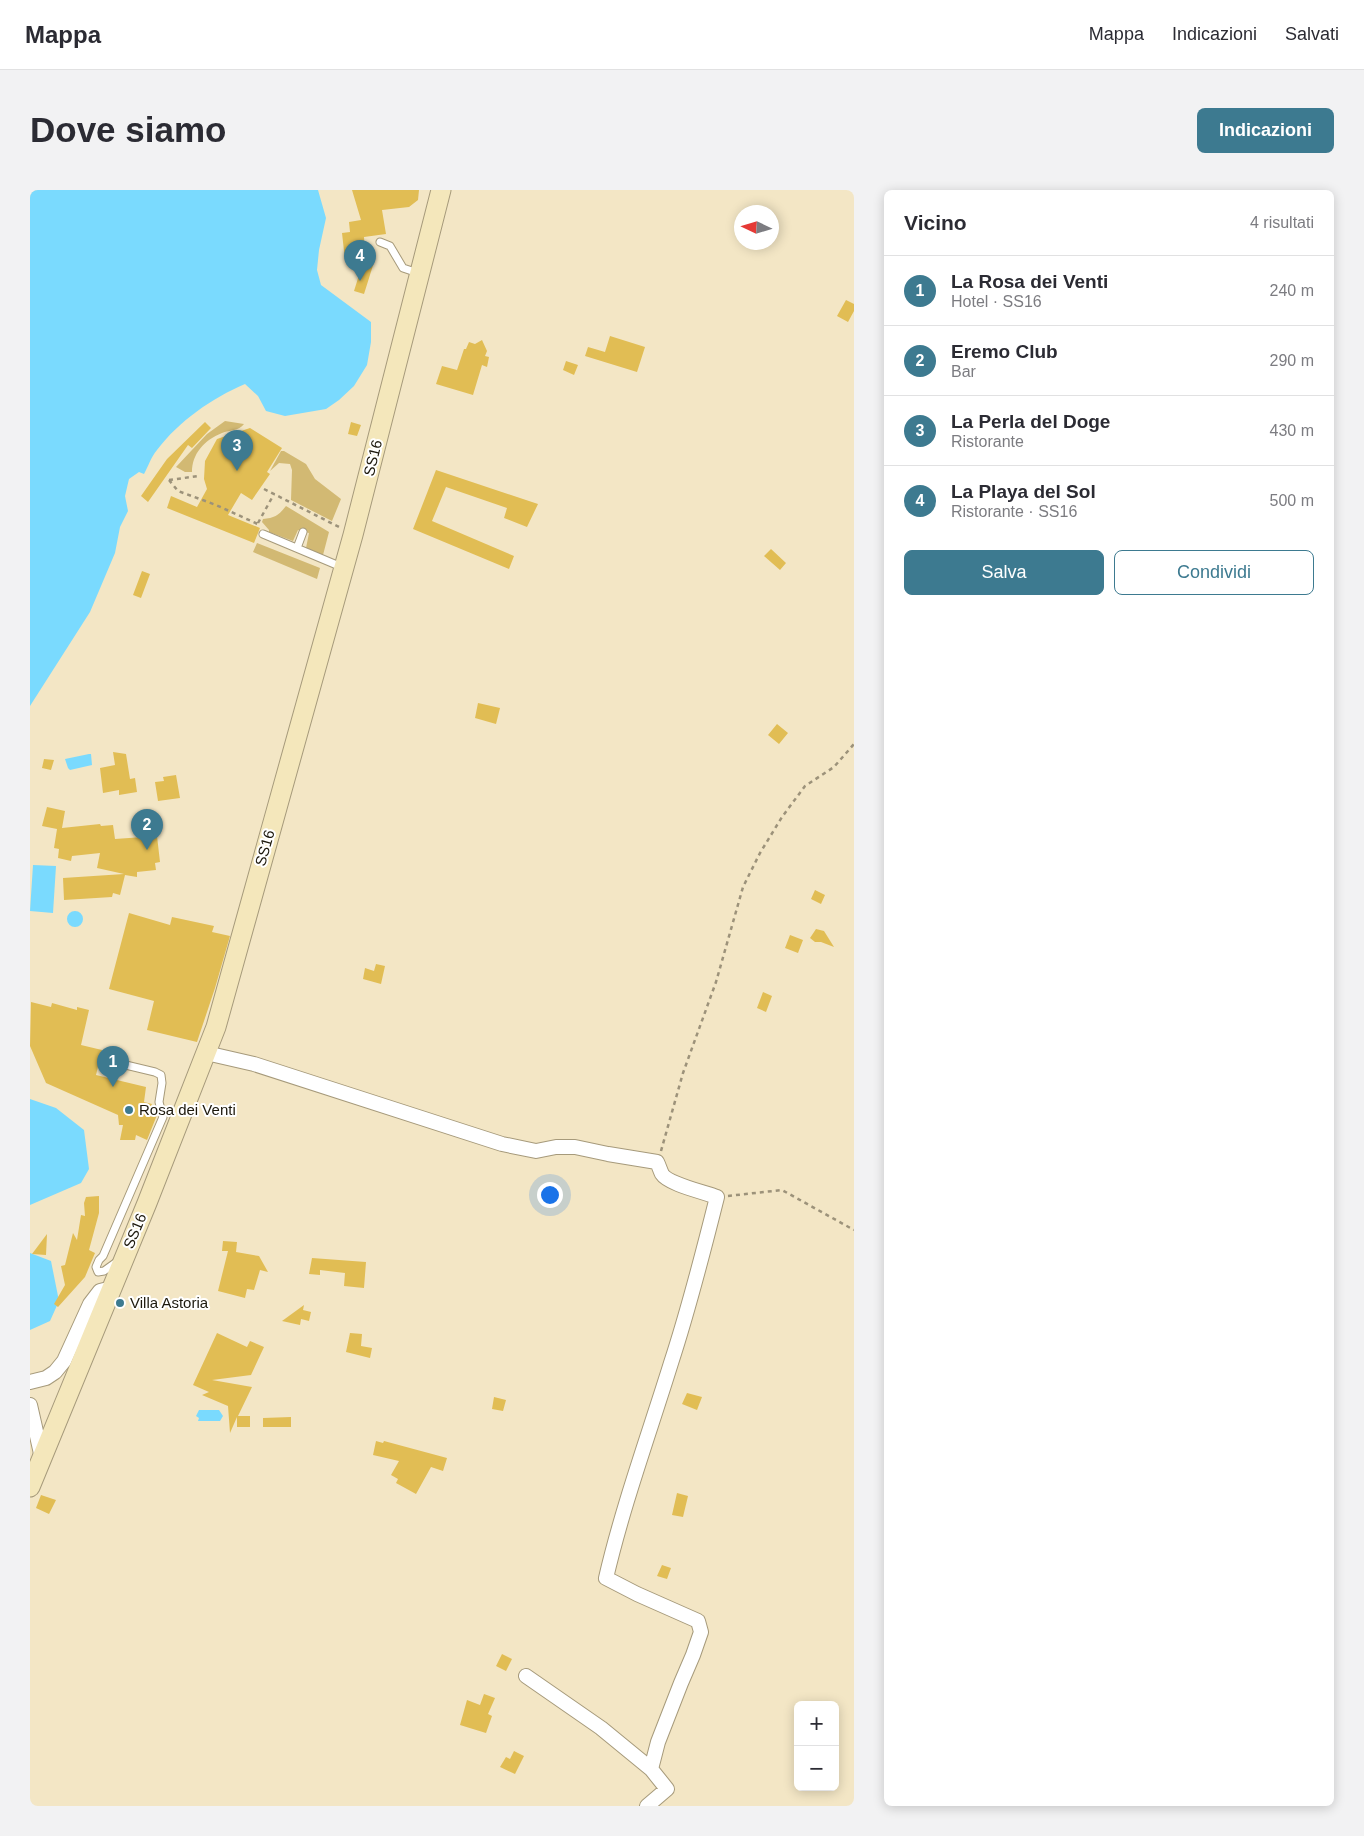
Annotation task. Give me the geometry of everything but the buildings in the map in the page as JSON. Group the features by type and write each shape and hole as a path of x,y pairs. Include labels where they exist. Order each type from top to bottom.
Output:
{"main road":[{"name":"SS16","path":"30,1487 147,1203 216,1026 353,535 441,190"}],"street":[{"path":"206,1053 254,1064 502,1144 536,1151 556,1146 575,1147 657,1162 662,1175 676,1184 717,1197 697,1277 632,1484 606,1578 698,1621 701,1632 658,1742 651,1769"},
{"path":"30,1382 46,1378 56,1372 64,1361 90,1304 100,1291 112,1288"},
{"path":"30,1404 42,1458"},
{"path":"526,1676 601,1728 651,1769 667,1789 647,1806"}],"lane":[{"path":"380,242 390,246 403,268 420,274"},
{"path":"297,548 303,532"},
{"path":"263,534 344,568"},
{"path":"109,1061 155,1072 161,1075 162,1083 159,1102 162,1117 104,1256 99,1260 96,1267 98,1272 104,1271 124,1257"}],"path":[{"path":"199,476 169,480 178,491 258,523 265,529 263,534"},
{"path":"264,489 353,535"},
{"path":"258,523 274,494"},
{"path":"657,1162 672,1117 683,1073 716,982 743,887 760,853 782,817 805,786 834,767 854,744"},
{"path":"717,1197 782,1190 854,1230"}],"shaded area":[{"path":"225,421 244,424 237,429 216,436 200,448 194,459 192,472 185,472 176,467 207,434"},
{"path":"281,451 306,464 315,479 341,499 332,521 291,500 292,470 290,464 279,463 270,471"},
{"path":"286,506 329,532 323,555 306,548 309,533 298,530 293,541 269,532 262,522 263,519 276,516"},
{"path":"257,543 320,568 317,579 253,552"}],"water":[{"path":"30,190 318,190 326,218 317,270 321,285 371,322 371,342 367,365 354,386 326,409 285,416 266,411 258,396 245,384 208,403 175,429 153,456 144,474 139,472 129,479 125,496 128,511 120,527 115,553 90,612 30,706"},
{"path":"91,754 92,765 70,770 68,768 65,759"},
{"path":"33,865 56,866 53,913 30,911"},
{"path":"72,911 78,911 83,916 81,925 72,927 67,922 67,916"},
{"path":"30,1099 56,1108 84,1130 89,1169 81,1183 30,1205"},
{"path":"30,1253 51,1261 59,1301 50,1321 30,1330"},
{"path":"199,1410 219,1410 223,1416 220,1421 198,1421 199,1418 196,1416"}],"place":[{"name":"La Playa del Sol","path":"360,281"},
{"name":"La Perla del Doge","path":"237,471"},
{"name":"Eremo Club","path":"147,850"},
{"name":"La Rosa dei Venti","path":"113,1087"},
{"name":"Rosa dei Venti","path":"129,1110"},
{"name":"Villa Astoria","path":"120,1303"}]}
